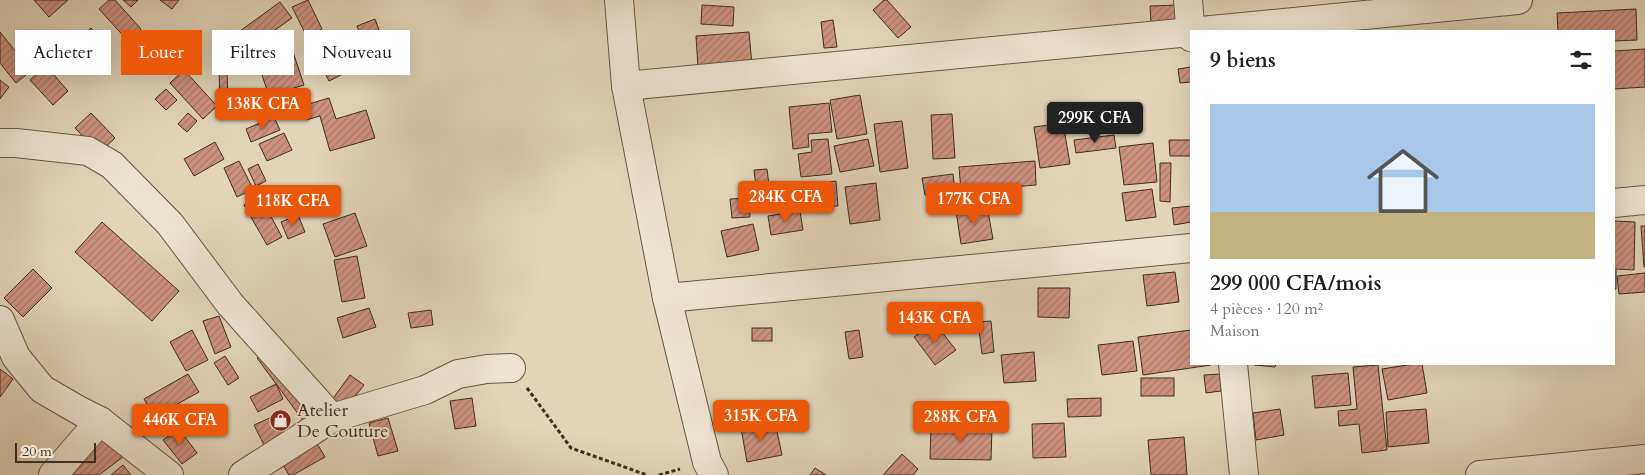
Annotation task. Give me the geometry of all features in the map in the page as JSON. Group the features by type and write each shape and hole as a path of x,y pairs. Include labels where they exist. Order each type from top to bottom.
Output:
{"street":[{"path":"619,0 626,86 667,298 707,462 714,475"},
{"path":"1188,0 1191,30"},
{"path":"1211,30 1518,0"},
{"path":"626,86 1190,32"},
{"path":"0,143 16,143 88,152 112,165 170,224 230,304 332,418"},
{"path":"1615,203 1645,200"},
{"path":"667,298 1190,248"},
{"path":"0,320 16,357 42,389 100,421 169,475"},
{"path":"1233,365 1244,475"},
{"path":"243,475 332,418 425,390 458,374 487,369 511,368"},
{"path":"53,475 100,421"},
{"path":"1480,475 1645,459"}],"path":[{"path":"511,368 571,448 647,475"}],"building":[{"path":"34,0 68,0 49,17"},
{"path":"109,0 115,0 141,29 121,30 121,33 99,9"},
{"path":"123,0 138,0 131,7"},
{"path":"160,0 179,0 172,9"},
{"path":"308,0 322,29 304,31 292,7"},
{"path":"884,0 887,0 911,27 898,38 873,10"},
{"path":"280,2 292,18 275,30 241,30"},
{"path":"702,5 734,7 733,26 701,24"},
{"path":"1177,5 1178,22 1151,23 1150,6"},
{"path":"1636,9 1637,40 1615,41 1615,30 1558,30 1557,13"},
{"path":"375,19 379,30 358,30 357,26"},
{"path":"833,20 837,47 824,48 821,22"},
{"path":"0,32 15,51 15,75 26,75 16,83 0,63"},
{"path":"749,32 752,65 698,68 696,36"},
{"path":"1645,49 1645,87 1615,89 1615,51"},
{"path":"294,55 304,85 269,96 262,75 294,75"},
{"path":"1190,67 1190,82 1180,83 1178,69"},
{"path":"36,75 54,75 68,91 53,105 30,80"},
{"path":"179,75 189,75 217,106 203,119 170,83"},
{"path":"219,75 227,75 228,108 220,109"},
{"path":"326,75 341,75 329,81"},
{"path":"0,80 9,87 0,99"},
{"path":"166,89 177,100 166,110 155,99"},
{"path":"860,95 867,134 837,139 830,100"},
{"path":"329,98 336,119 366,110 375,138 330,151 320,116 306,120 302,106"},
{"path":"829,103 832,132 808,134 809,147 793,149 789,107"},
{"path":"91,113 115,138 99,153 75,128"},
{"path":"188,113 197,121 187,132 178,124"},
{"path":"952,114 955,158 933,159 931,115"},
{"path":"274,117 280,130 251,142 246,129"},
{"path":"902,121 908,168 880,172 874,124"},
{"path":"1063,123 1070,164 1040,168 1034,127"},
{"path":"284,133 292,150 267,161 259,144"},
{"path":"1114,135 1116,148 1076,153 1074,140"},
{"path":"828,139 832,174 801,177 798,154 812,152 811,140"},
{"path":"868,139 874,166 840,172 834,146"},
{"path":"1169,140 1190,140 1190,156 1170,156"},
{"path":"215,142 224,159 194,176 184,159"},
{"path":"1153,143 1157,182 1124,185 1119,147"},
{"path":"239,161 253,189 237,197 224,168"},
{"path":"1035,161 1036,185 961,191 959,167"},
{"path":"1160,163 1171,163 1170,202 1160,201"},
{"path":"258,164 266,181 256,186 248,169"},
{"path":"767,169 769,185 756,187 754,170"},
{"path":"953,174 955,191 925,195 922,178"},
{"path":"836,181 838,206 804,209 802,185"},
{"path":"876,183 880,220 850,224 845,187"},
{"path":"787,184 791,200 762,206 759,191"},
{"path":"1152,189 1156,217 1126,221 1122,193"},
{"path":"260,196 282,237 267,245 244,205"},
{"path":"749,198 750,217 732,218 730,199"},
{"path":"987,206 993,239 961,244 956,211"},
{"path":"1190,206 1190,222 1174,225 1172,208"},
{"path":"800,211 803,230 771,235 768,216"},
{"path":"355,213 367,246 335,257 323,224"},
{"path":"298,215 305,232 288,239 281,222"},
{"path":"1615,221 1635,222 1634,270 1616,269 1616,289"},
{"path":"102,222 179,291 152,321 75,252"},
{"path":"753,224 759,250 727,257 721,231"},
{"path":"1641,226 1645,226 1645,267 1644,267"},
{"path":"357,256 365,298 342,302 334,260"},
{"path":"33,269 52,288 23,317 4,298"},
{"path":"1175,272 1179,302 1147,306 1143,275"},
{"path":"1645,273 1645,292 1619,294 1617,276"},
{"path":"1038,288 1070,288 1069,318 1038,317"},
{"path":"369,308 376,327 343,338 337,318"},
{"path":"431,310 433,325 411,328 408,313"},
{"path":"219,316 231,347 215,354 203,321"},
{"path":"991,321 994,352 982,354 978,322"},
{"path":"934,322 956,350 935,365 914,337"},
{"path":"752,328 772,328 772,341 752,341"},
{"path":"192,330 208,360 186,371 170,342"},
{"path":"859,330 863,357 849,359 845,332"},
{"path":"1190,330 1190,365 1211,365 1143,375 1138,337"},
{"path":"1133,341 1137,371 1102,375 1098,345"},
{"path":"271,348 320,416 307,426 257,358"},
{"path":"1034,352 1036,381 1004,383 1001,355"},
{"path":"225,356 239,378 228,385 214,363"},
{"path":"1254,365 1276,365 1275,367"},
{"path":"1378,365 1387,450 1362,453 1359,424 1339,426 1338,411 1357,409 1353,367"},
{"path":"1422,365 1427,393 1388,400 1382,369"},
{"path":"0,369 13,379 0,397"},
{"path":"1348,373 1351,405 1315,408 1312,376"},
{"path":"188,374 199,392 154,417 144,399"},
{"path":"1220,374 1221,391 1206,393 1204,375"},
{"path":"350,375 364,385 341,414 329,404"},
{"path":"1141,378 1174,378 1174,396 1141,396"},
{"path":"276,384 283,399 258,412 250,397"},
{"path":"472,398 476,426 455,429 450,401"},
{"path":"1101,398 1101,416 1068,417 1067,399"},
{"path":"1280,409 1284,435 1256,440 1253,413"},
{"path":"1426,409 1429,443 1388,447 1386,412"},
{"path":"283,412 292,432 264,445 254,425"},
{"path":"388,418 398,451 378,456 369,423"},
{"path":"775,422 782,455 747,462 741,428"},
{"path":"1064,423 1066,457 1033,458 1032,424"},
{"path":"106,425 127,454 99,475 50,475"},
{"path":"931,425 992,427 991,460 930,459"},
{"path":"179,429 197,453 182,464 163,440"},
{"path":"1184,437 1187,475 1151,475 1148,440"},
{"path":"315,440 325,457 293,475 289,475 280,460"},
{"path":"902,454 918,469 913,475 883,475"},
{"path":"123,465 131,475 111,475"},
{"path":"815,468 826,475 810,475"}],"place":[{"name":"Atelier De Couture","path":"281,420"}]}
